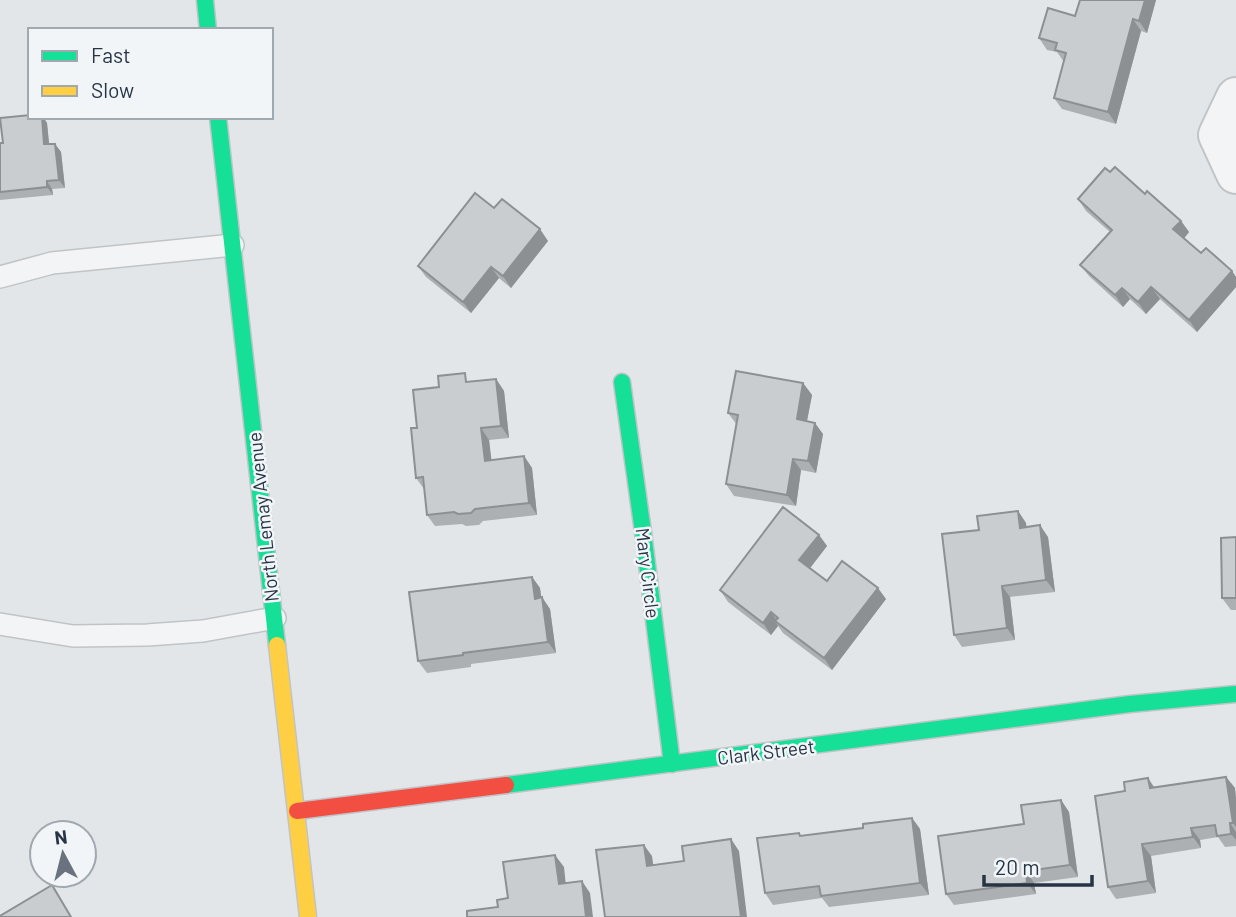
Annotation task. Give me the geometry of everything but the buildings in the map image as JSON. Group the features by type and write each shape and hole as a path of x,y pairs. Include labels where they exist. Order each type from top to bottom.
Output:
{"street":[{"path":"205,0 208,28"},
{"path":"1236,97 1218,135 1236,174"},
{"name":"North Lemay Avenue","path":"218,119 308,917"},
{"name":"Mary Circle","path":"622,382 672,764"},
{"name":"Clark Street","path":"297,811 1130,704 1236,694"}],"lane":[{"path":"0,277 52,263 233,245"},
{"path":"0,624 73,636 148,635 204,631 275,618"}],"traffic: fast":[{"path":"205,0 208,28"},
{"path":"218,119 277,645"},
{"path":"622,382 672,764"},
{"path":"506,785 1130,704 1236,694"}],"traffic: slow":[{"path":"277,645 308,917"}],"traffic: jam":[{"path":"297,811 506,785"}]}
